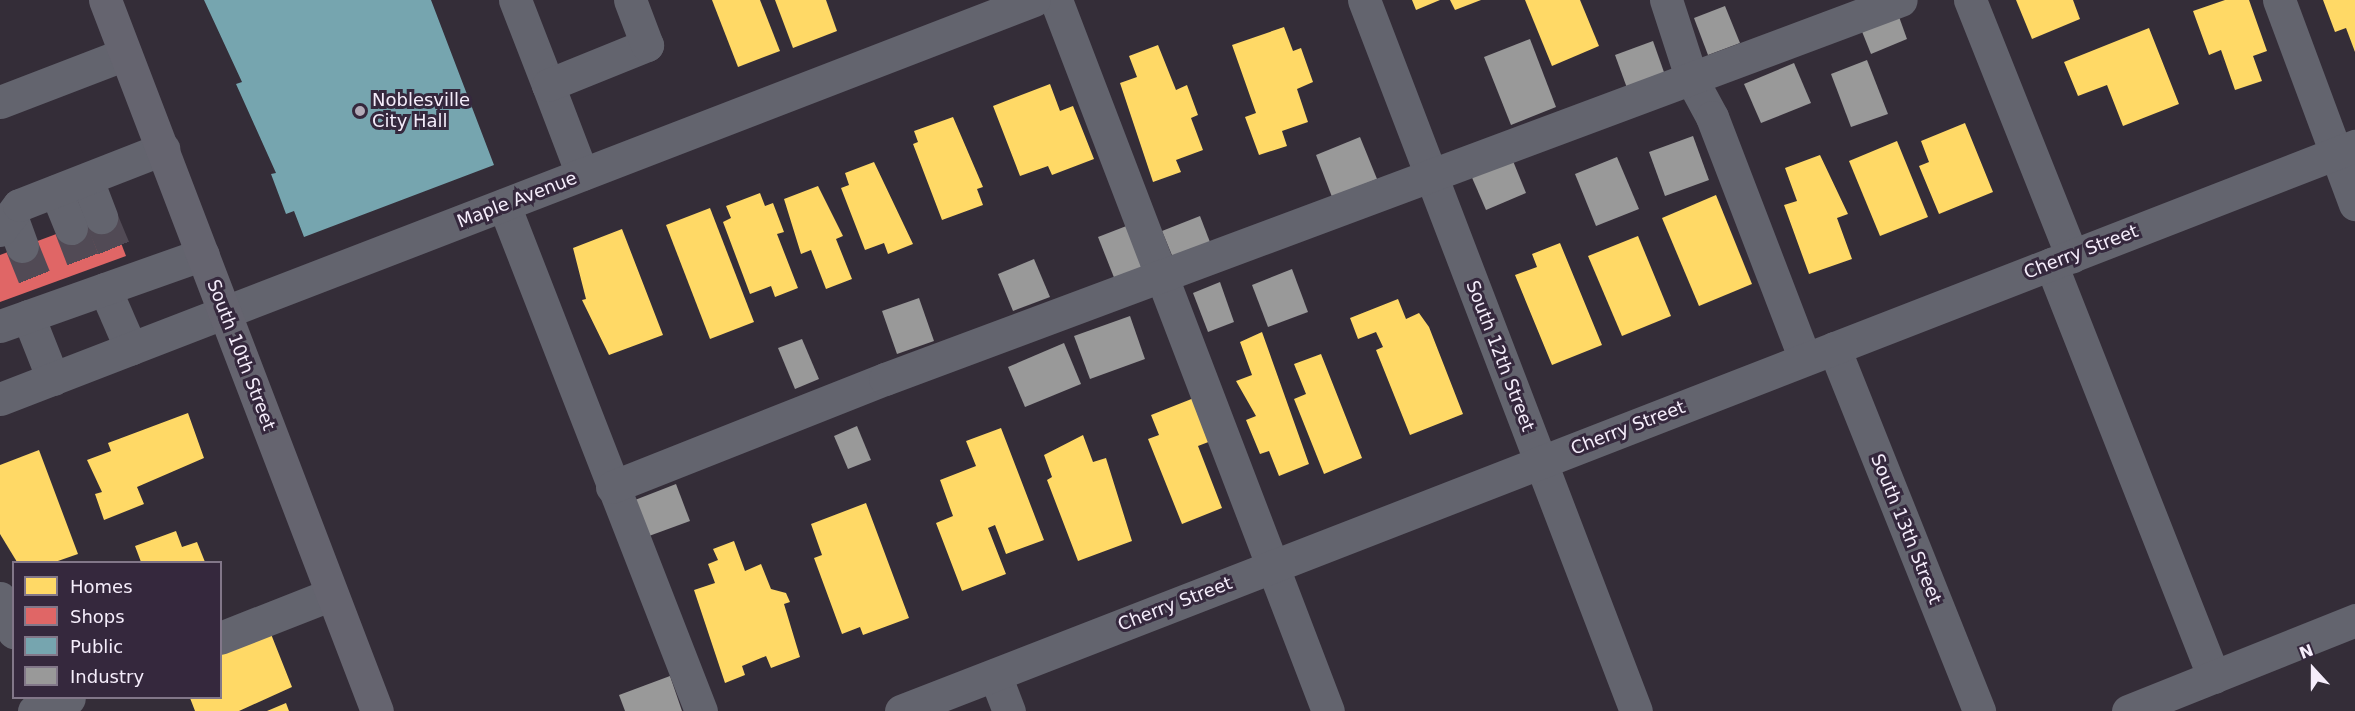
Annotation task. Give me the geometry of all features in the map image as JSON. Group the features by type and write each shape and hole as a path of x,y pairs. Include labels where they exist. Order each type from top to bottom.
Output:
{"main road":[{"name":"South 10th Street","path":"105,0 377,711"}],"street":[{"path":"515,0 582,174"},
{"path":"548,86 648,45 630,0"},
{"name":"Maple Avenue","path":"0,399 1034,0"},
{"path":"1056,0 1270,568 1328,711"},
{"name":"South 12th Street","path":"1364,0 1636,711"},
{"name":"South 13th Street","path":"1666,0 1692,80 1712,117 1979,711"},
{"path":"612,487 885,379 1163,279 1901,0"},
{"path":"1970,0 2061,260 2214,677"},
{"path":"2279,0 2345,149 2355,204"},
{"path":"0,102 125,54"},
{"path":"11,231 20,206 163,149"},
{"name":"Cherry Street","path":"901,711 2345,149"},
{"path":"87,180 101,218"},
{"path":"56,192 71,228"},
{"path":"504,205 701,711"},
{"path":"53,379 28,310 107,278 203,254"},
{"path":"107,278 131,349"},
{"path":"222,637 332,594"},
{"path":"0,598 12,628"},
{"path":"2128,711 2355,620"},
{"path":"995,675 1010,711"}],"building: Homes":[{"path":"712,0 760,0 780,51 738,67"},
{"path":"775,0 826,0 837,31 793,48"},
{"path":"1412,0 1440,0 1416,10"},
{"path":"1450,0 1481,0 1455,10"},
{"path":"1525,0 1580,0 1599,46 1552,66"},
{"path":"2016,0 2073,0 2080,19 2032,39"},
{"path":"2225,0 2249,0 2267,51 2253,56 2262,81 2235,90 2221,50 2209,55 2193,11"},
{"path":"2323,0 2355,0 2355,52 2346,28 2335,32"},
{"path":"1284,27 1293,51 1301,48 1313,82 1297,89 1308,122 1282,131 1287,146 1259,155 1245,117 1256,113 1232,45"},
{"path":"2149,28 2179,104 2123,126 2107,85 2078,96 2064,62"},
{"path":"1158,45 1176,90 1187,85 1198,115 1191,118 1203,150 1176,160 1181,172 1153,182 1120,83 1137,77 1129,56"},
{"path":"1050,84 1060,111 1073,106 1094,159 1052,175 1048,166 1020,176 993,106"},
{"path":"953,117 983,187 977,189 983,205 942,220 913,144 918,142 914,131"},
{"path":"1965,123 1993,192 1939,214 1919,166 1929,162 1921,141"},
{"path":"1897,141 1928,217 1880,236 1849,161"},
{"path":"1820,155 1848,214 1837,218 1852,259 1809,274 1784,205 1797,201 1785,168"},
{"path":"874,162 913,244 888,254 884,243 865,250 841,188 849,185 845,173"},
{"path":"818,186 843,236 836,239 852,279 826,289 811,250 801,254 784,199"},
{"path":"760,193 765,206 773,203 784,232 777,234 798,288 775,297 771,286 750,294 723,222 731,218 726,206"},
{"path":"1716,195 1752,284 1699,306 1662,218"},
{"path":"710,208 754,322 710,339 666,225"},
{"path":"622,229 663,335 609,355 582,300 586,299 573,248"},
{"path":"1638,236 1671,316 1622,336 1588,256"},
{"path":"1560,243 1602,345 1552,365 1515,275 1537,267 1532,254"},
{"path":"1398,299 1406,319 1419,313 1429,327 1463,414 1410,435 1376,350 1383,347 1376,332 1358,339 1350,318"},
{"path":"1262,332 1309,464 1279,476 1269,451 1260,454 1246,420 1256,416 1236,381 1252,375 1240,342"},
{"path":"1321,354 1362,458 1324,474 1294,399 1306,394 1294,364"},
{"path":"1194,398 1211,441 1198,446 1222,508 1182,524 1148,439 1159,435 1151,415"},
{"path":"188,413 204,458 137,487 144,504 104,520 95,494 102,492 87,460 111,451 108,443"},
{"path":"1001,428 1044,540 1006,554 995,525 988,528 1006,574 962,591 936,523 953,516 940,480 976,466 966,441"},
{"path":"1083,435 1093,462 1106,458 1132,541 1078,561 1047,480 1052,477 1044,455"},
{"path":"39,450 78,554 58,561 16,561 0,534 0,465"},
{"path":"866,503 909,618 863,635 860,627 842,634 814,558 822,555 811,524"},
{"path":"176,531 182,547 197,542 205,561 141,561 135,546"},
{"path":"734,541 745,571 761,564 771,589 786,593 790,602 784,604 800,657 771,668 766,656 742,666 745,675 725,683 694,590 715,583 708,564 718,560 713,549"},
{"path":"271,634 292,687 239,711 195,711 190,699 222,699 222,653"},
{"path":"286,703 289,711 267,711"}],"building: Shops":[{"path":"110,214 126,256 0,302 0,255"}],"building: Public":[{"name":"Noblesville City Hall","path":"204,0 431,0 494,165 304,237 294,211 286,214 271,174 276,173 236,84 242,82"}],"building: Industry":[{"path":"1725,6 1740,43 1708,55 1694,18"},
{"path":"1898,14 1907,39 1871,54 1861,29"},
{"path":"1530,39 1556,107 1511,125 1484,57"},
{"path":"1653,41 1665,75 1627,88 1615,55"},
{"path":"1867,60 1888,114 1851,127 1831,74"},
{"path":"1794,63 1811,103 1761,123 1744,84"},
{"path":"1693,136 1709,180 1665,196 1649,152"},
{"path":"1360,137 1377,179 1332,197 1316,155"},
{"path":"1511,156 1526,193 1486,210 1470,173"},
{"path":"1617,157 1639,209 1596,226 1575,174"},
{"path":"1200,216 1213,250 1176,265 1162,231"},
{"path":"1129,225 1146,268 1115,280 1098,237"},
{"path":"1034,259 1050,297 1013,311 998,274"},
{"path":"1292,269 1308,312 1268,327 1252,285"},
{"path":"1220,282 1234,322 1208,332 1193,293"},
{"path":"919,298 934,341 897,354 882,311"},
{"path":"1130,316 1145,359 1090,379 1074,336"},
{"path":"802,339 819,379 795,389 778,348"},
{"path":"1064,343 1081,384 1025,407 1008,367"},
{"path":"857,426 871,460 848,469 834,436"},
{"path":"676,484 690,521 649,536 635,500"},
{"path":"670,676 682,711 625,711 619,695"}],"tunnel":[{"path":"101,217 118,258"},
{"path":"71,228 87,270"},
{"path":"22,246 39,288"}],"place":[{"name":"Noblesville City Hall","path":"360,111"}]}
